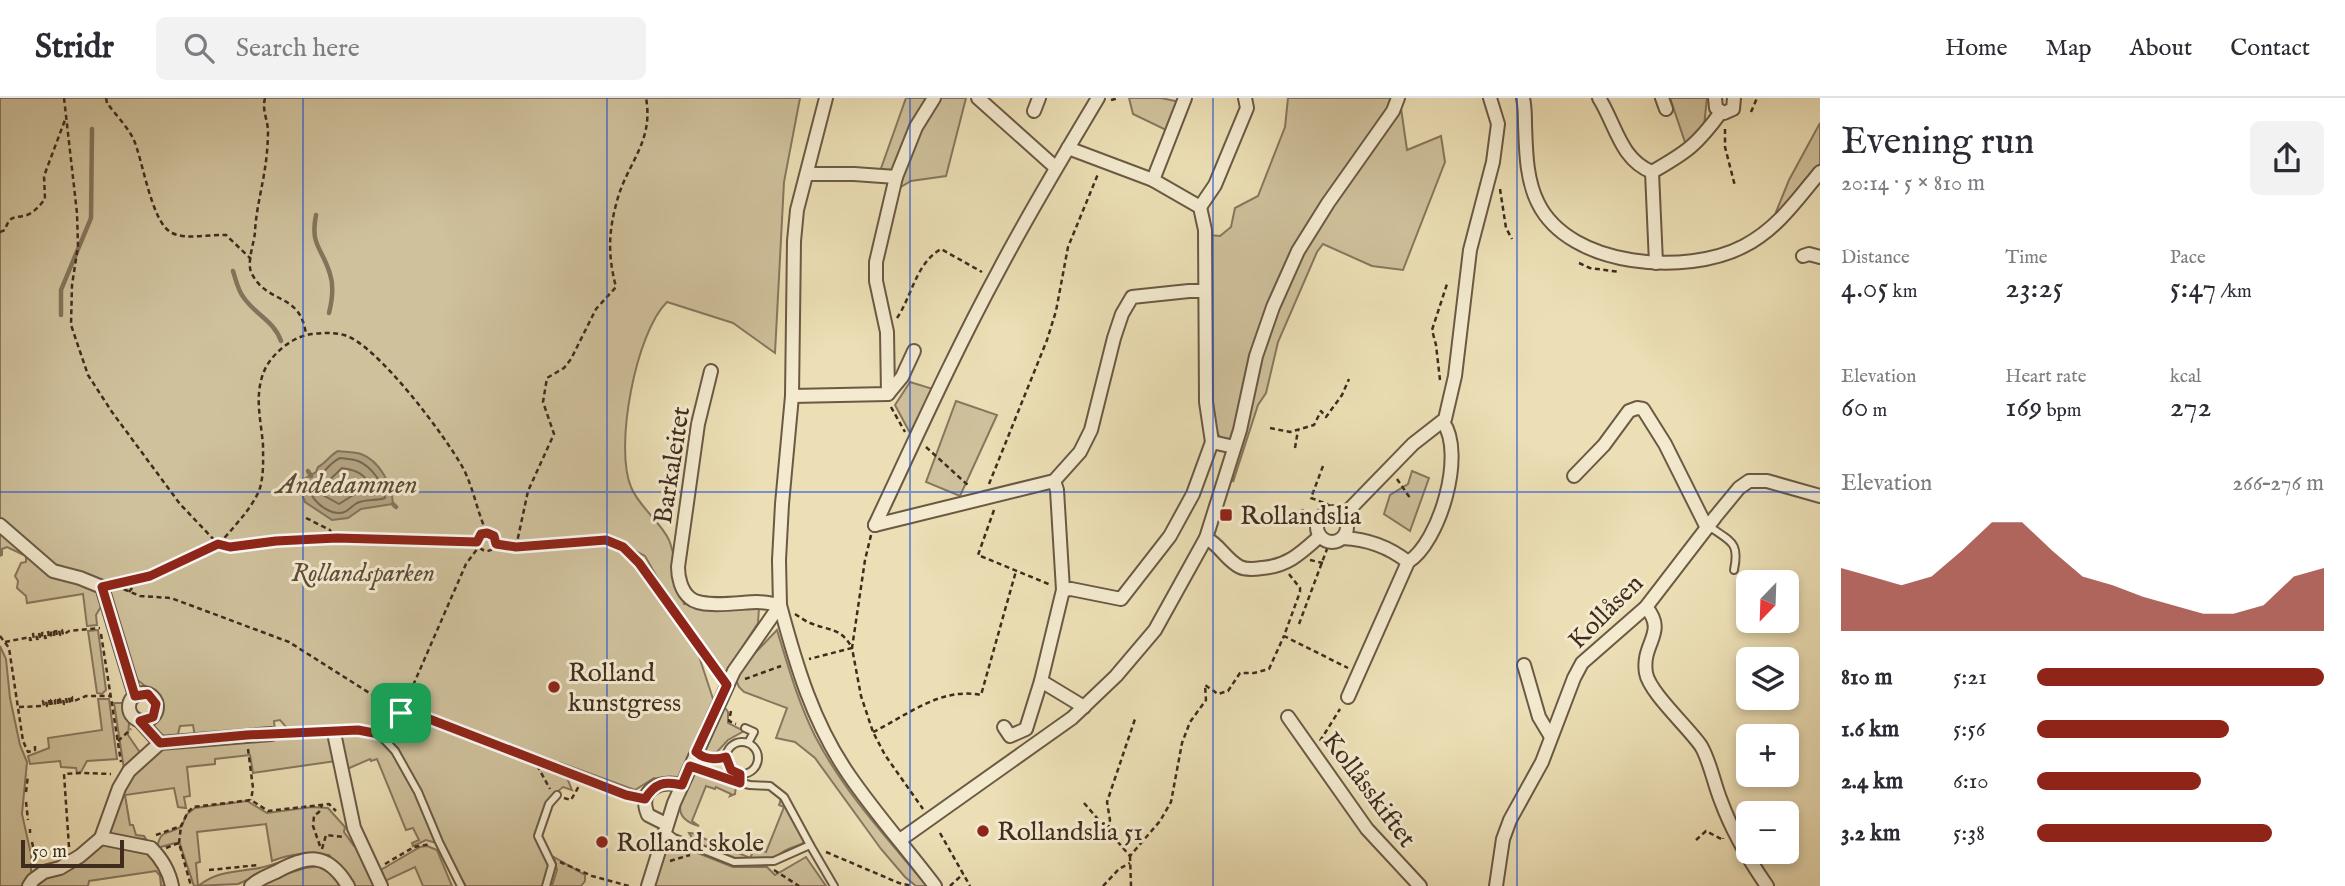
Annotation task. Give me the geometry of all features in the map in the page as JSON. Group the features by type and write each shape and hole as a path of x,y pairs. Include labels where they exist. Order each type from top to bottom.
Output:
{"street":[{"path":"826,98 797,210 794,241 792,396 782,504 780,605 802,683 823,730 848,773 935,886"},
{"path":"888,394 887,332 876,281 876,262 896,177 916,127 934,98"},
{"path":"978,98 1055,167"},
{"path":"1034,111 1039,98"},
{"path":"875,526 914,440 995,278 1055,167 1098,98"},
{"path":"1153,180 1185,98"},
{"path":"1063,590 1071,589 1121,599 1170,536 1193,494 1212,442 1206,402 1205,230 1200,206 1215,186 1247,108 1245,98"},
{"path":"900,840 1084,708 1116,676 1155,630 1206,538 1234,447 1261,344 1273,307 1298,251 1328,203 1393,111 1398,98"},
{"path":"1325,539 1318,532 1318,522 1324,514 1338,513 1424,435 1443,422 1451,402 1470,250 1493,162 1498,124 1490,98"},
{"path":"1523,98 1527,160 1532,188 1539,205 1548,219 1563,233 1589,248 1627,261 1699,261 1744,246 1779,222 1820,172"},
{"path":"1599,98 1624,149 1652,173"},
{"path":"1715,98 1714,105 1724,112"},
{"path":"1652,173 1689,151 1724,112 1734,106 1734,98"},
{"path":"1068,148 1153,180 1200,206"},
{"path":"1652,173 1656,263"},
{"path":"807,174 896,177"},
{"path":"1803,256 1809,254 1820,257"},
{"path":"875,526 1054,481 1080,452 1091,430 1114,338 1126,304 1132,297 1205,291"},
{"path":"792,396 888,394 902,377 914,351"},
{"name":"Barkaleitet","path":"711,370 698,424 678,579 689,598 699,602 710,604 761,601 780,605"},
{"path":"1574,475 1618,428 1629,411 1643,409 1665,444 1708,527"},
{"path":"1348,697 1408,562 1422,551 1449,491 1452,439 1443,422"},
{"path":"1212,442 1234,447"},
{"path":"1004,727 1010,736 1026,729 1041,681 1063,590 1057,490 1054,481"},
{"name":"Kollåsen","path":"1496,886 1503,839 1510,820 1542,762 1582,663 1646,607 1739,488 1749,481 1767,481 1820,498"},
{"path":"1338,513 1348,524 1343,538"},
{"path":"0,525 53,572 102,587 132,699 131,714 160,743"},
{"path":"1206,538 1216,543 1226,557 1242,569 1280,566 1325,539 1343,538 1366,541 1397,554 1408,562"},
{"path":"648,886 682,785 727,685 747,649 780,605"},
{"path":"1646,607 1656,626 1646,654 1646,675 1701,746 1730,825 1768,886"},
{"path":"1524,665 1539,717 1552,737"},
{"path":"1041,681 1084,708"},
{"path":"132,699 148,694 156,704 153,717 140,721"},
{"name":"Kollåsskiftet","path":"1287,717 1367,828 1420,886"},
{"path":"334,733 355,831 381,886"},
{"path":"29,886 40,874 77,858 101,838 123,777 160,743 271,734"},
{"path":"666,828 648,816 644,807 645,799 651,790 661,783 682,785"},
{"path":"101,838 154,851 170,876 172,886"},
{"path":"251,886 300,859 317,855 336,870 348,886"}],"lane":[{"path":"1708,527 1734,546 1737,553 1734,570"},
{"path":"745,727 754,732 748,743"},
{"path":"271,734 358,730 379,734 395,751 418,792 461,886"},
{"path":"748,743 756,750 757,765 750,773 740,774 731,770 726,757 733,744 748,743"},
{"path":"696,752 701,757 715,760 726,757"},
{"path":"690,766 740,783 771,786 784,797 834,886"},
{"path":"740,774 740,783"},
{"path":"547,886 552,865 538,836 549,804 556,797"},
{"path":"666,828 674,838 734,862 766,863 810,845"}],"path":[{"path":"64,98 77,213 78,246 72,285 71,326 88,375 180,505 218,544 230,547 333,538 477,542"},
{"path":"106,98 133,139 158,216 167,230 187,236 226,235 251,259"},
{"path":"265,98 263,108 268,129 265,168 256,212 249,271 261,288 285,299 295,307 305,321 306,335"},
{"path":"516,547 528,491 554,434 542,402 547,379 572,359 596,309 616,288 609,260 611,229 617,199 644,142 648,110 646,98"},
{"path":"1751,112 1757,98"},
{"path":"1724,112 1725,148 1735,186"},
{"path":"0,232 5,230 15,215 26,215 36,210 45,199 44,176 66,119"},
{"path":"981,500 1047,341 1056,311 1068,247 1103,161"},
{"path":"1499,184 1506,228 1512,239"},
{"path":"887,332 900,314 921,269 934,253 941,249 995,278"},
{"path":"1579,263 1590,268 1623,272"},
{"path":"1440,382 1432,330 1447,284"},
{"path":"102,587 150,576 218,544 248,509 259,491 264,470 258,406 260,382 267,366 282,348 306,335 325,332 345,335 367,348 435,424 474,492 487,533"},
{"path":"1270,428 1290,432 1314,425 1321,411 1326,417 1342,396 1349,379"},
{"path":"888,394 895,414 914,440 995,511 978,555 1063,590"},
{"path":"1295,448 1298,430"},
{"path":"1323,466 1311,498 1327,504 1338,513"},
{"path":"1389,467 1410,498"},
{"path":"1303,509 1301,516 1318,522"},
{"path":"306,518 330,530 333,538"},
{"path":"852,649 867,544 875,526"},
{"path":"379,734 401,713 466,564 478,548 477,542 481,534 494,536 496,544"},
{"path":"1299,624 1325,558 1325,539"},
{"path":"496,544 516,547 606,540 623,547 639,563 727,685 781,666"},
{"path":"478,548 490,551 496,544"},
{"path":"1129,856 1160,821 1171,802 1182,743 1190,722 1206,700 1205,685 1218,694 1228,691 1240,673 1269,669 1300,592 1293,577 1280,566"},
{"path":"873,732 936,698 953,693 981,695 1016,570"},
{"path":"129,592 140,578"},
{"path":"102,587 114,586 139,596 171,598 289,642 401,713 424,717 626,795 645,799"},
{"path":"780,605 811,624 829,627 847,639 852,649 861,696 873,732 885,755 923,809"},
{"path":"77,858 68,844 64,775 82,772 123,777 100,628 100,612 110,609"},
{"path":"57,636 60,635 59,630 62,630 63,635 69,631 100,628"},
{"path":"56,630 57,636"},
{"path":"48,631 49,637"},
{"path":"49,637 51,631 57,636"},
{"path":"40,638 43,638 42,633 45,632 46,638 49,637"},
{"path":"39,633 40,638"},
{"path":"5,642 30,637 30,640 34,639 33,634 36,634 37,639 40,638"},
{"path":"0,636 9,649 23,741 28,752 35,750 35,744"},
{"path":"1284,636 1348,668"},
{"path":"809,659 852,649"},
{"path":"67,703 72,697 72,702 86,696 111,696"},
{"path":"1321,746 1320,739 1348,697"},
{"path":"66,698 67,703"},
{"path":"58,699 58,704"},
{"path":"58,704 61,704 60,699 63,699 64,704 67,703"},
{"path":"112,703 132,699"},
{"path":"49,700 50,706"},
{"path":"50,706 51,700 55,700 55,705 58,704"},
{"path":"19,707 44,706 43,701 50,706"},
{"path":"1108,830 1110,820 1107,802 1135,719"},
{"path":"118,741 140,721"},
{"path":"247,735 253,788 251,800"},
{"path":"533,758 556,797"},
{"path":"26,792 28,775"},
{"path":"573,796 583,779"},
{"path":"191,886 179,843 181,826 193,807 251,800 268,811 329,804 355,831 345,837 326,835 324,847 317,855"},
{"path":"26,802 28,820"},
{"path":"1084,803 1129,856 1131,886"},
{"path":"317,855 313,826 314,816 322,804"},
{"path":"179,843 154,851 156,834 181,826"},
{"path":"1696,840 1706,831 1723,841 1723,835"},
{"path":"940,832 970,886"},
{"path":"32,842 40,874"},
{"path":"374,871 414,847 425,844 440,845"},
{"path":"810,845 912,886"},
{"path":"652,872 663,863 678,857 707,852"},
{"path":"548,857 592,876 629,886"},
{"path":"766,863 799,886"},
{"path":"1103,886 1119,869 1130,863"},
{"path":"209,870 265,864"},
{"path":"950,886 963,874"}],"green space":[{"name":"Rollandsparken","path":"0,98 800,98 784,182 775,353 733,323 667,302 646,338 631,391 627,419 626,469 631,487 669,540 684,604 759,608 758,623 727,671 713,671 695,644 716,708 682,785 654,778 635,790 561,763 572,790 563,787 545,806 538,834 550,866 544,886 466,886 452,866 434,820 389,741 385,726 287,728 280,720 274,721 275,731 195,737 193,725 180,726 175,738 159,733 148,722 159,711 159,697 135,678 95,578 46,561 0,519","holes":["611,538 645,556 686,629 630,553 606,540 590,540"]},
{"path":"906,98 966,98 946,176 911,181 894,191 879,174"},
{"path":"1129,98 1161,98 1180,102 1168,131 1133,114"},
{"path":"1288,98 1398,98 1407,150 1441,136 1445,162 1403,270 1372,266 1323,244 1317,252 1278,342 1266,393 1258,405 1233,482 1233,462 1217,432 1210,399 1210,235 1220,236 1231,227 1235,208 1258,196 1285,127"},
{"path":"1670,98 1707,98 1704,126 1686,145"},
{"path":"1820,123 1820,164 1772,222 1789,180"},
{"path":"910,382 933,389 910,433 895,405"},
{"path":"956,401 997,415 960,496 926,482"},
{"path":"1412,471 1429,478 1410,531 1384,514 1390,495 1408,484"},
{"path":"0,530 26,555 85,583 97,592 102,605 96,615 97,625 87,626 83,594 27,603 26,596 17,588 18,581 15,576 21,563 26,562 26,556 7,547 2,549 0,556"},
{"path":"98,630 106,690 102,694 97,693 88,631"},
{"path":"777,630 803,710 826,757 867,814 927,886 916,886 905,877 881,849 815,758 795,742 776,738 787,708 744,692 739,687 734,675"},
{"path":"0,646 6,659 10,698 20,745 27,762 22,814 31,854 31,874 24,886 0,886"},
{"path":"98,699 109,699 117,759 87,761 81,772 77,773 76,768 61,767 60,761 30,764 28,756 49,748 48,738 102,730"},
{"path":"114,703 123,703 129,723 128,735 141,754 124,769"},
{"path":"723,705 728,712 728,723 744,731 728,740 716,753 703,752"},
{"path":"348,732 372,735 395,757 411,785 436,843 426,840 413,846 412,843 419,840 413,828 406,830 377,759 370,759 347,769 339,739"},
{"path":"285,735 328,735 336,761 253,773 250,755 215,759 215,764 187,767 190,796 184,797 186,808 178,807 174,788 125,795 130,825 133,825 136,835 146,839 101,838 119,788 165,745"},
{"path":"702,772 736,786 735,794 730,796 731,794 716,787 706,786 692,821 699,826 683,817 680,804 694,773"},
{"path":"781,799 806,841 775,857 750,860 726,857 704,848 689,833 698,834 750,858 755,848 766,852 784,807 779,805"},
{"path":"247,801 267,813 312,807 328,808 345,827 344,832 354,846 358,846 377,886 353,886 329,855 300,854 272,861 266,824 197,832 200,862 196,863 198,886 194,886 180,844 157,848 161,837 182,826 186,815 195,808"},
{"path":"103,843 150,852 169,886 161,886 160,876 156,871 89,881 88,886 37,886 39,879"},
{"path":"675,844 733,867 767,867 775,875 806,857 826,886 652,886 662,851"},
{"path":"427,846 437,850 452,886 423,886 415,867 383,882 379,871 420,847"},
{"path":"554,857 585,875 581,886 552,886 557,870"},
{"path":"287,860 286,863 238,884 198,886 220,875"},
{"path":"319,866 336,877 341,886 256,886 258,883 305,868"}],"water":[{"name":"Andedammen","path":"338,451 361,454 374,462 387,482 393,504 361,509 348,518 332,520 305,502 302,480 316,472 318,467"}],"waterway":[{"path":"61,315 61,290 91,218 92,129"},
{"path":"316,215 316,240 332,283 329,313"},
{"path":"233,271 242,295 274,328 281,341"},
{"path":"308,471 311,476"},
{"path":"388,483 394,482"},
{"path":"393,504 396,507"}],"place":[{"name":"Rollandslia","path":"1226,515"},
{"name":"Rolland kunstgress","path":"554,687"},
{"name":"Rollandslia 51","path":"983,831"},
{"name":"Rolland skole","path":"602,842"}],"route":[{"path":"487,533 494,536 496,544 516,547 606,540 623,547 639,563 727,685 696,752 701,757 715,760 726,757 731,770 740,774 740,783 690,766 682,785 661,783 651,790 645,799 626,795 424,717 401,713 379,734 358,730 247,735 160,743 140,721 153,717 157,709 155,700 144,693 135,696 102,587 150,576 218,544 230,547 276,541 337,538 477,542 481,534 487,533"}]}
